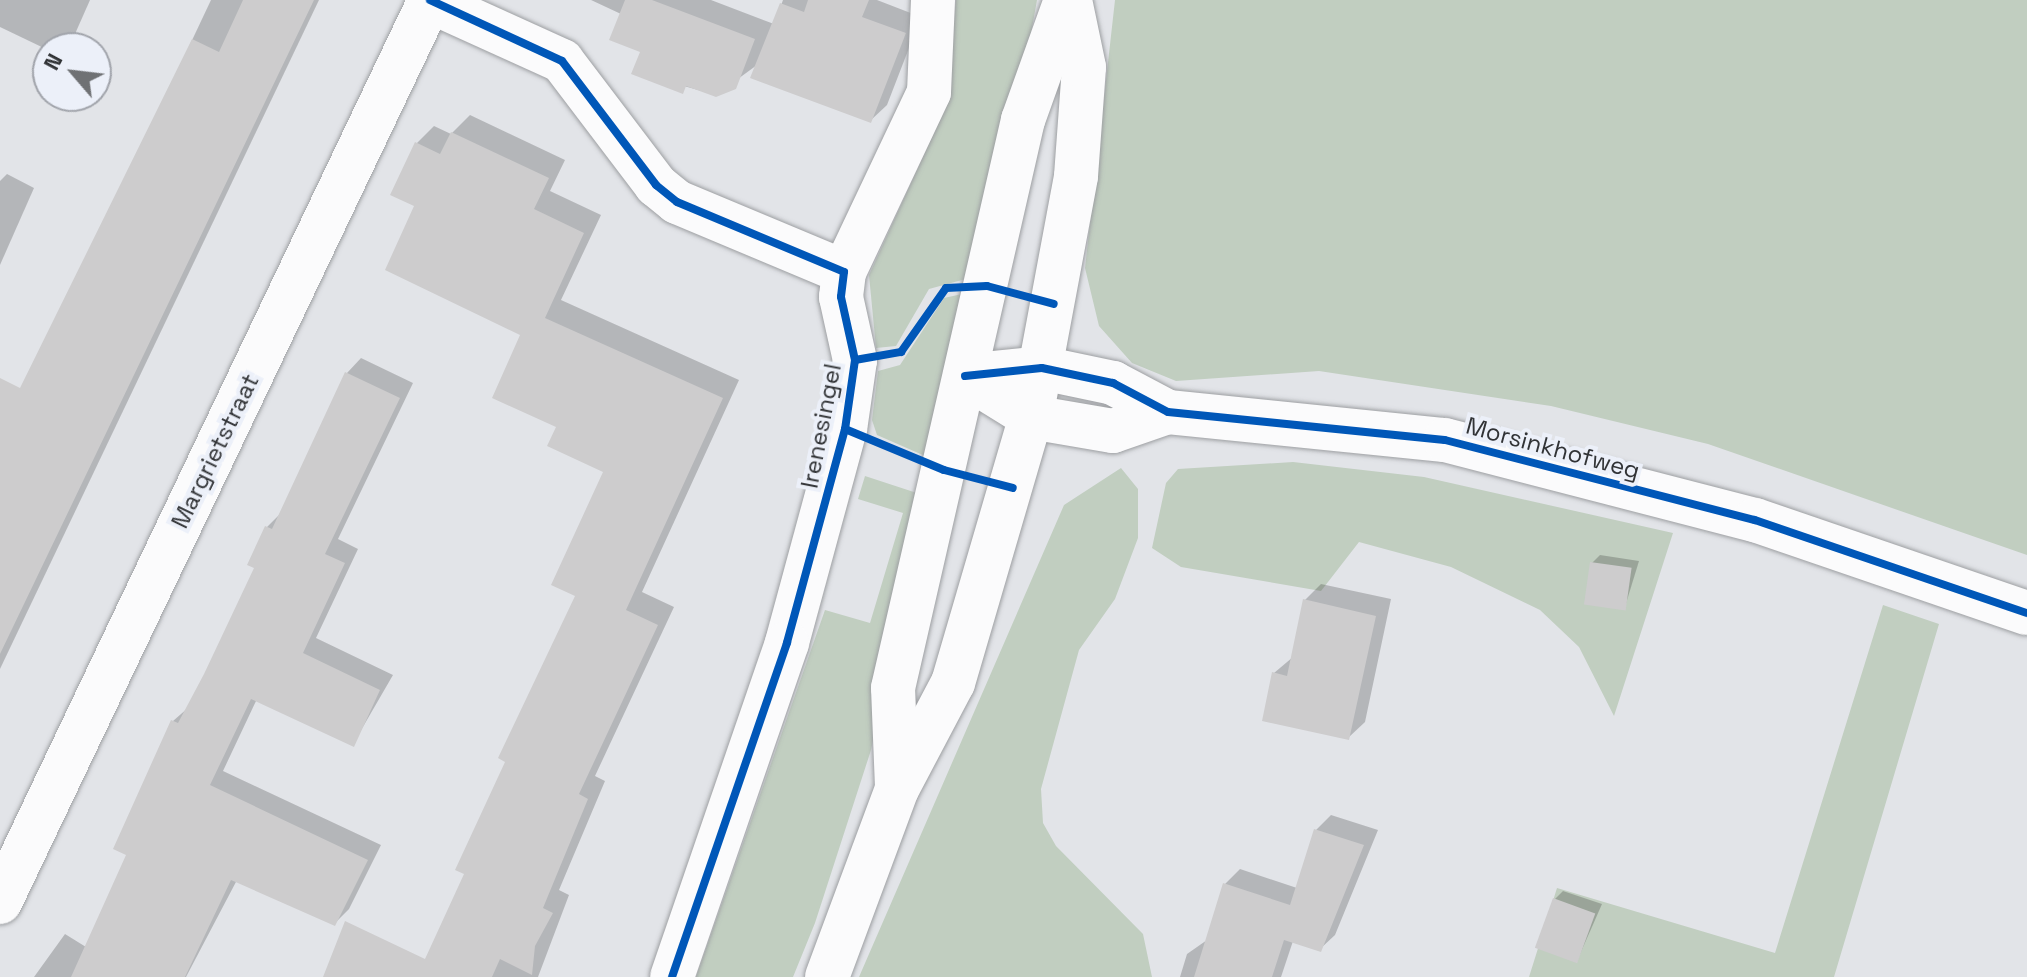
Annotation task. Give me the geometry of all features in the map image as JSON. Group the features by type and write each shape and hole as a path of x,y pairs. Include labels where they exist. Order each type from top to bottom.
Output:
{"street":[{"path":"430,0 562,61 656,185 677,202 844,272"},
{"name":"Margrietstraat","path":"0,902 430,0"},
{"name":"Irenesingel","path":"672,977 787,643 845,429 855,360 841,297 844,272 929,92 933,0"},
{"path":"827,977 897,789 953,683 1031,417 1042,368 1082,98 1084,67 1068,0"},
{"path":"897,789 893,688 1023,120 1068,0"},
{"name":"Morsinkhofweg","path":"965,376 1042,368 1113,383 1168,412 1445,440 1755,520 2027,613"},
{"name":"Morsinkhofweg","path":"965,376 1031,417 1113,431 1168,412"}],"green space":[{"path":"956,0 1037,0 1025,67 973,277 929,289 896,346 876,348 869,275 943,113"},
{"path":"1115,0 2027,0 2027,555 1708,444 1551,406 1319,371 1176,381 1132,363 1099,326 1085,268"},
{"path":"971,292 932,459 877,435 872,420 878,371 900,365 944,298"},
{"path":"1293,462 1424,477 1673,533 1614,716 1579,647 1540,610 1451,567 1359,542 1321,591 1181,567 1152,548 1166,483 1178,469"},
{"path":"1121,468 1138,489 1138,538 1115,599 1079,650 1041,789 1043,823 1056,846 1143,934 1152,977 859,977 1064,505"},
{"path":"865,476 926,496 871,750 815,923 793,977 696,977 825,610 870,623 903,513 858,499"},
{"path":"1883,605 1939,624 1834,977 1529,977 1557,888 1775,953"}],"building":[{"path":"243,0 314,0 0,654 0,378 20,388 192,39 219,52"},
{"path":"625,0 652,0 755,39 736,89 716,97 686,86 683,94 631,74 640,52 609,40"},
{"path":"808,0 869,0 862,17 906,33 871,123 750,78 780,3 804,12"},
{"path":"451,132 549,178 534,209 584,233 545,318 723,398 626,610 658,625 579,794 588,799 543,908 553,913 535,946 532,975 500,959 492,977 323,977 345,921 425,959 464,874 455,870 505,762 498,758 575,596 551,585 603,472 547,446 556,427 492,398 520,335 385,270 414,206 390,195 415,142 440,154"},
{"path":"345,372 400,398 325,554 345,563 303,653 380,690 354,747 251,699 210,785 368,860 335,926 231,880 185,977 71,977 126,855 113,849 171,720 178,723 204,674 254,568 247,565 265,526 272,529"},
{"path":"1590,562 1632,568 1626,610 1584,605"},
{"path":"1303,599 1376,616 1349,740 1262,721 1272,672 1287,676"},
{"path":"1314,829 1364,845 1321,952 1284,940 1272,977 1194,977 1223,883 1290,905"},
{"path":"1553,898 1595,913 1577,963 1535,948"}],"cycle path":[{"path":"430,0 562,61 656,185 677,202 844,272 841,297 855,360 845,429 787,643 672,977"},
{"path":"855,360 901,352 946,288 987,286 1054,304"},
{"path":"965,376 1042,368 1113,383 1168,412 1445,440 1755,520 2027,613"},
{"path":"845,429 944,470 1013,488"}]}
